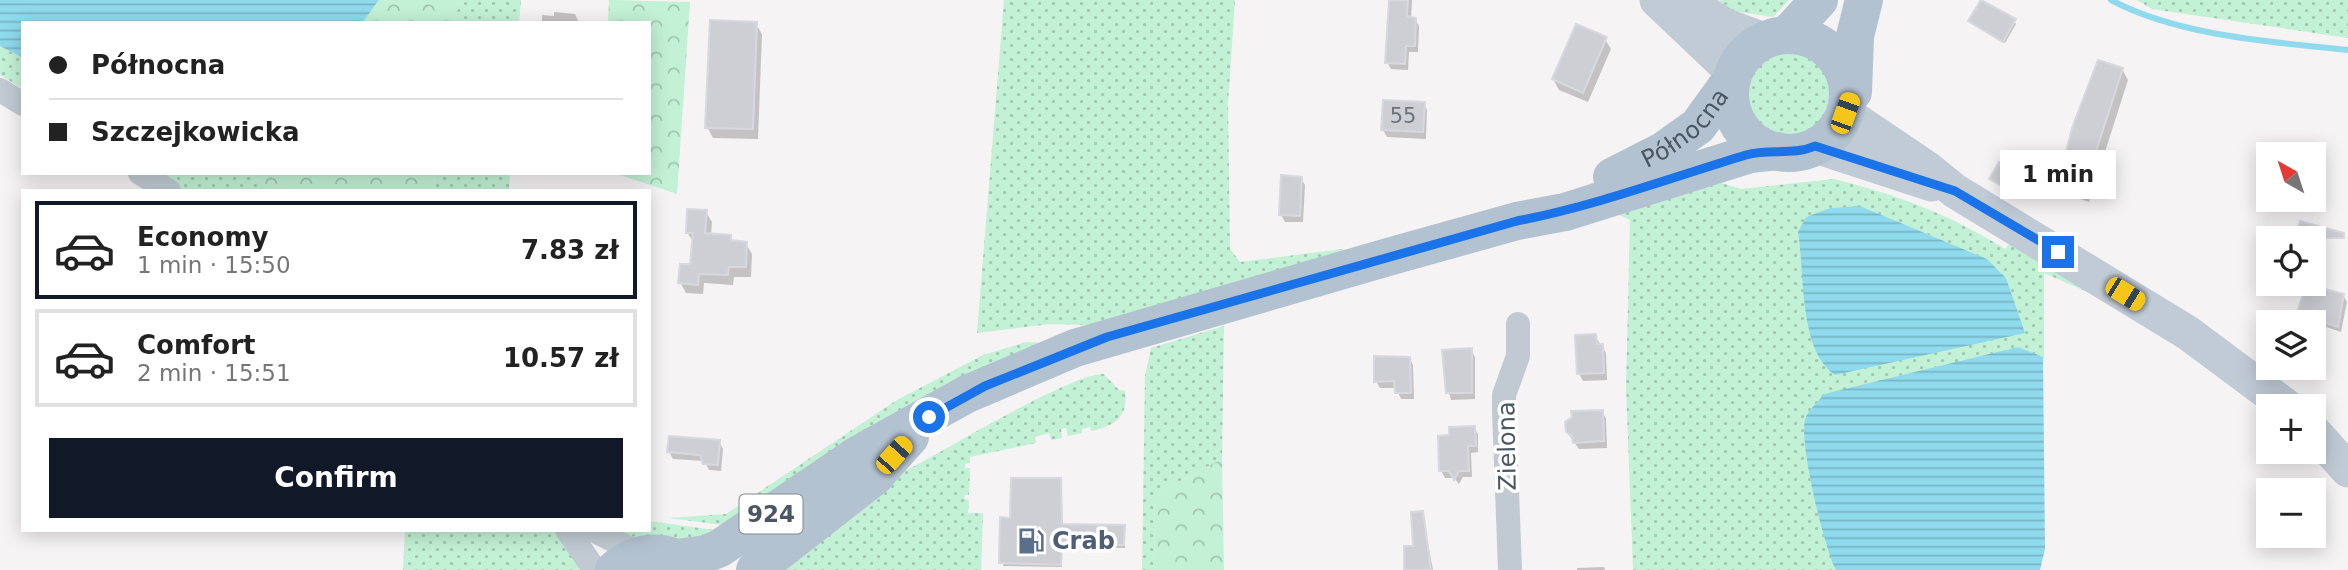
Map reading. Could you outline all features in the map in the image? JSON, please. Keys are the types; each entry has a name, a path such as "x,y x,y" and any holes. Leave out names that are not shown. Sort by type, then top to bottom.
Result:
{"main road":[{"path":"1775,38 1819,0"},
{"path":"1815,146 1836,129 1855,87 1855,36 1864,0"},
{"name":"924","path":"1733,76 1747,53 1775,38"},
{"path":"1775,38 1815,40 1837,58 1848,88 1845,113"},
{"path":"1733,76 1731,104 1740,125 1756,142 1777,151"},
{"name":"Północna","path":"1517,221 1663,151 1698,126 1733,76"},
{"name":"924","path":"1777,151 1797,152 1815,146"},
{"name":"Północna","path":"656,563 700,555 720,548 859,454 985,386 1107,337 1517,221 1565,212 1750,154 1777,151"},
{"name":"Północna","path":"755,570 874,477 929,417"}],"street":[{"path":"1657,0 1733,76"},
{"path":"1683,0 1726,26 1775,38"},
{"path":"0,90 21,102"},
{"path":"1845,113 1928,169 1955,191 2188,333 2270,394"},
{"path":"1815,146 1955,191"},
{"path":"142,175 166,189"},
{"name":"Zielona","path":"1510,570 1504,395 1518,356 1518,324"},
{"path":"2326,445 2348,470"},
{"path":"568,532 595,570"},
{"path":"597,532 656,563"}],"green space":[{"path":"379,0 461,0 454,21 363,21"},
{"path":"461,0 521,0 519,21 454,21"},
{"path":"609,0 690,2 677,194 620,175 651,175 651,21 608,21"},
{"path":"1004,0 1235,0 1228,103 1230,249 1240,262 1343,249 1340,261 1089,325 1050,324 977,333"},
{"path":"1718,0 1789,0 1773,17 1733,11"},
{"path":"2137,0 2348,0 2348,38 2152,9"},
{"path":"0,46 21,57 21,88 0,75"},
{"path":"1790,52 1806,56 1820,65 1829,79 1833,95 1829,111 1820,125 1806,134 1790,138 1774,134 1760,125 1751,111 1747,95 1751,79 1760,65 1774,56"},
{"path":"144,175 249,175 274,189 162,189"},
{"path":"249,175 436,175 433,189 274,189"},
{"path":"436,175 510,175 509,189 433,189"},
{"path":"1834,179 1880,192 1943,216 2005,249 2016,236 2094,295 2044,273 2044,359 2018,347 1804,436 1836,570 1633,570 1626,387 1630,220 1617,214 1721,183 1741,189","holes":["1860,206 1986,259 2001,273 1804,270 1799,231 1806,217 1830,208"]},
{"path":"1224,326 1222,459 1155,494 1154,570 1142,570 1145,376 1151,348"},
{"path":"1026,342 1043,343 723,525 668,518 726,514 897,400 983,355"},
{"path":"1104,374 1119,390 1125,391 1125,408 1113,423 1091,431 1090,427 1082,429 1082,433 1068,436 1066,428 1061,429 1062,438 1051,440 1049,433 1035,437 1036,443 970,457 970,463 965,464 965,468 970,468 969,495 965,495 964,499 969,500 968,513 983,513 981,570 781,570 902,469 907,470 1065,386"},
{"path":"1222,459 1224,570 1154,570 1155,494"},
{"path":"651,521 715,530 687,541 625,536 617,532 651,532"},
{"path":"405,532 554,532 582,570 403,570"}],"water":[{"path":"0,0 379,0 363,21 21,21 21,57 0,46"},
{"path":"1860,206 1987,259 2006,278 2025,333 1835,375 1823,363 1809,330 1798,232 1806,217 1830,208"},
{"path":"2018,347 2043,357 2045,549 2040,570 1836,570 1819,518 1809,472 1804,432 1808,413 1824,394"}],"building":[{"path":"1389,0 1408,0 1407,16 1416,18 1415,46 1406,46 1405,64 1385,63"},
{"path":"1981,0 2016,19 2003,42 1968,21"},
{"path":"710,20 757,22 753,129 705,128"},
{"path":"1576,24 1607,37 1583,93 1552,79"},
{"path":"2098,60 2123,68 2083,192 2049,181 2056,158 2064,160 2072,128"},
{"path":"1383,100 1425,102 1423,132 1381,130"},
{"path":"1999,162 2020,175 2010,191 1989,179"},
{"path":"1281,175 1302,177 1300,216 1279,215"},
{"path":"687,209 707,210 705,233 731,235 731,240 747,242 746,267 729,267 728,275 699,274 698,285 678,283 680,264 690,264 693,233 686,233"},
{"path":"2300,221 2318,226 2299,226"},
{"path":"2326,228 2344,233 2344,238 2326,238"},
{"path":"2326,289 2344,294 2338,327 2326,323 2326,310 2298,310 2302,296 2326,296"},
{"path":"1596,334 1597,344 1603,344 1604,373 1577,374 1575,335"},
{"path":"1472,348 1472,393 1446,393 1442,350"},
{"path":"1374,356 1410,357 1411,393 1395,393 1394,381 1374,382"},
{"path":"1603,410 1604,441 1573,443 1572,436 1566,432 1565,422 1572,417 1571,411"},
{"path":"1475,426 1476,446 1468,446 1469,471 1459,471 1454,480 1449,471 1439,471 1438,436 1449,435 1449,427"},
{"path":"669,436 720,440 718,465 703,464 700,455 667,452"},
{"path":"1011,478 1061,478 1062,524 1125,525 1124,545 1062,544 1061,565 999,563 1000,517 1010,518"},
{"path":"1423,511 1431,570 1404,570 1404,546 1413,546 1411,512"}],"waterway":[{"path":"2111,0 2166,22 2196,30 2348,50"}],"place":[{"name":"Crab","path":"1031,541"}],"route":[{"path":"929,417 967,394 1107,337 1517,221 1565,212 1750,154 1797,152 1815,146 1955,191 2058,252"}]}
